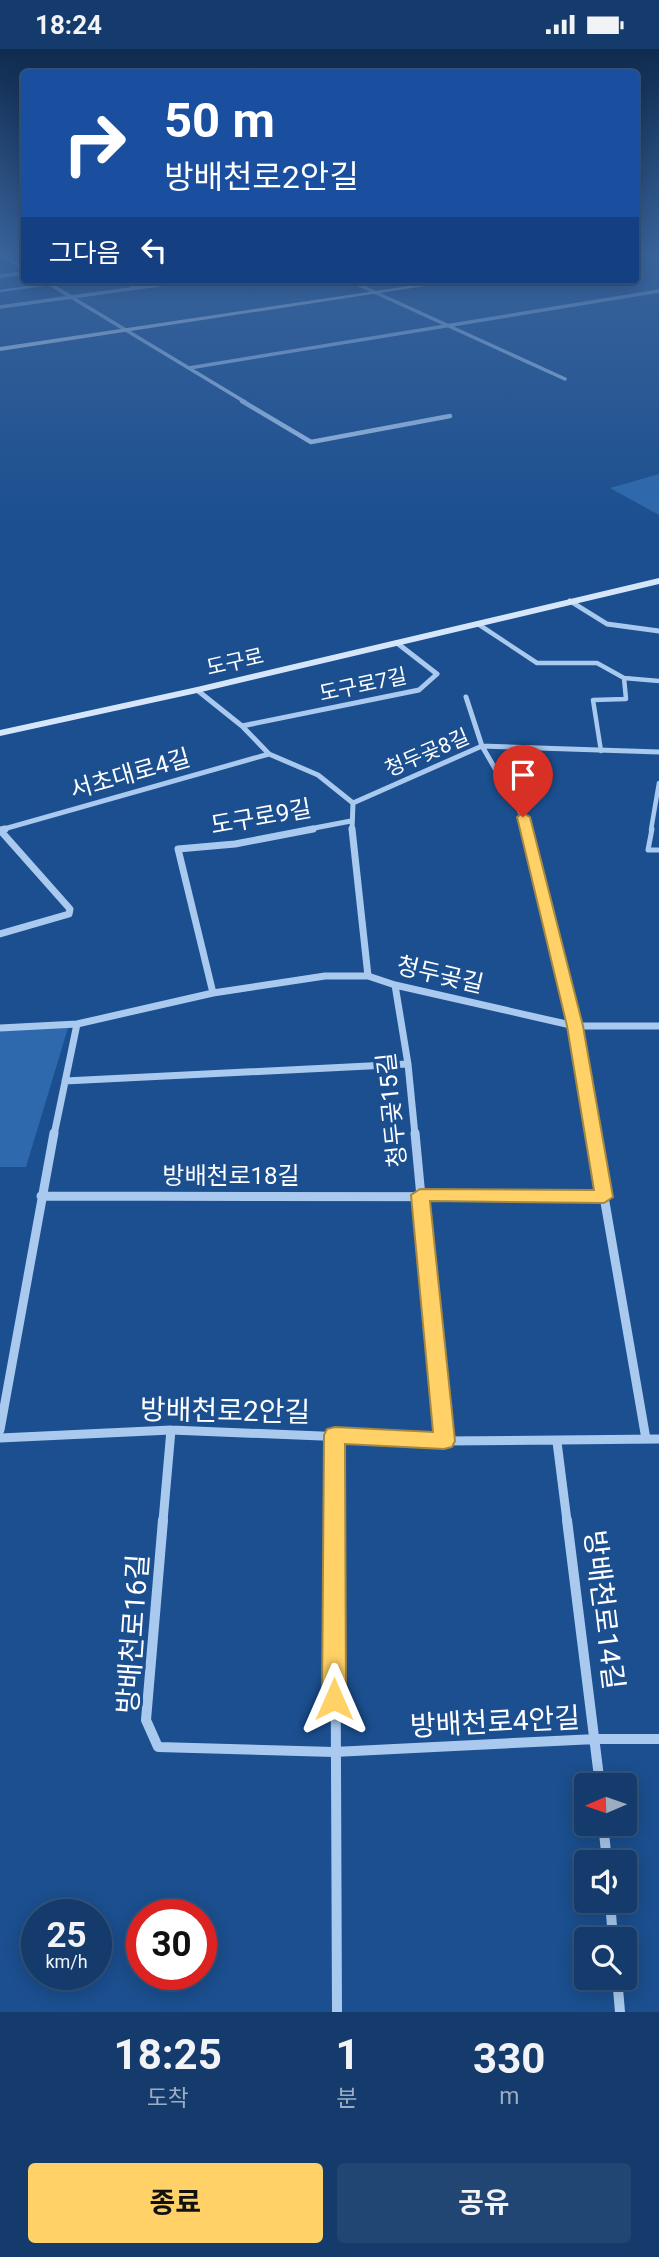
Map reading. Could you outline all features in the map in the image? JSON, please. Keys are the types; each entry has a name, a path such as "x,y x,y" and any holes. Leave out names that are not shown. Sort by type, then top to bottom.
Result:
{"street":[{"path":"0,349 29,345"},
{"path":"150,345 311,442 450,416"},
{"path":"188,368 333,345"},
{"path":"490,345 565,379"},
{"name":"도구로","path":"0,733 197,691 477,622 659,581"},
{"path":"570,601 607,624 659,631"},
{"name":"도구로7길","path":"242,726 419,690 437,674 397,643"},
{"name":"도구로9길","path":"197,691 242,726 270,754 318,775 353,803"},
{"path":"466,697 482,745 523,817 575,1026 646,1439"},
{"name":"청두곶8길","path":"353,803 482,745 659,752"},
{"name":"서초대로4길","path":"0,830 270,754"},
{"path":"353,803 351,821 368,976"},
{"name":"도구로9길","path":"213,993 178,849 235,844 351,821"},
{"path":"0,830 70,909 69,914 57,919 0,934"},
{"name":"청두곶길","path":"0,1028 77,1024 213,993 325,976 368,976 395,985 575,1026 659,1026"},
{"name":"청두곶15길","path":"395,985 408,1064 444,1441"},
{"path":"0,1430 41,1196 77,1024"},
{"path":"65,1081 408,1064"},
{"name":"방배천로18길","path":"41,1196 604,1197"},
{"name":"방배천로2안길","path":"0,1438 171,1430 444,1441 659,1439"},
{"name":"방배천로16길","path":"171,1430 146,1720 158,1747 334,1752"},
{"path":"335,1435 337,2012"},
{"name":"방배천로14길","path":"557,1442 599,1773"},
{"name":"방배천로4안길","path":"334,1752 596,1739 659,1739"},
{"path":"618,1990 620,2012"}],"lane":[{"path":"477,622 537,663 597,663 624,678 659,681"},
{"path":"601,751 593,700 626,699 624,678"},
{"path":"659,783 648,850 659,850"}],"shaded area":[{"path":"659,474 659,515 610,488"},
{"path":"68,1028 26,1167 0,1167 0,1030"}],"route":[{"path":"334,1699 335,1435 444,1441 420,1195 604,1197 575,1026 523,817"}]}
